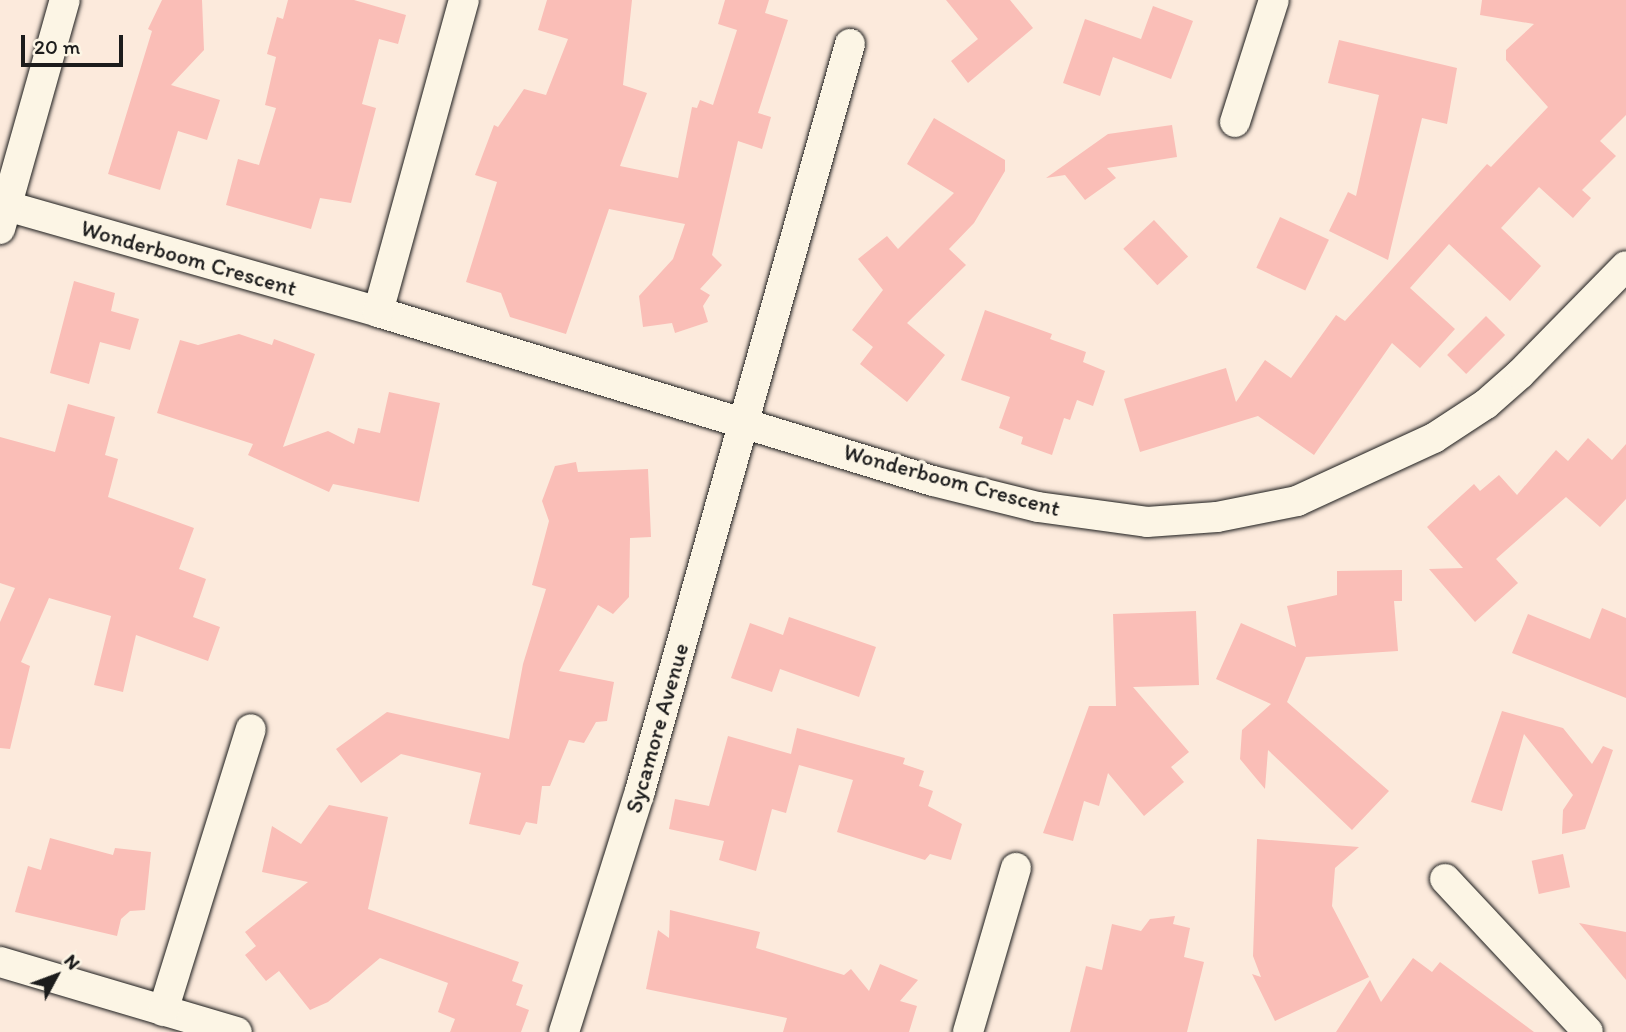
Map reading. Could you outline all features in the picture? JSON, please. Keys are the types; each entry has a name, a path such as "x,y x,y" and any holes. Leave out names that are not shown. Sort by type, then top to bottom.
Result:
{"street":[{"path":"2,213 65,0"},
{"path":"377,312 464,0"},
{"path":"1234,122 1274,0"},
{"path":"744,423 850,44"},
{"name":"Wonderboom Crescent","path":"2,213 377,312 933,481 1038,507 1147,522 1263,509 1297,501 1434,438 1486,404 1626,266"},
{"name":"Sycamore Avenue","path":"564,1032 640,791 744,423"},
{"path":"163,1011 251,729"},
{"path":"968,1032 1016,868"},
{"path":"1445,879 1588,1032"},
{"path":"0,962 237,1032"}],"building":[{"path":"162,0 202,0 204,50 171,85 220,100 207,140 178,131 160,190 108,174 152,31 148,29"},
{"path":"288,0 354,0 406,15 398,44 379,39 362,104 376,108 351,203 320,198 311,229 226,205 238,159 259,165 276,108 265,105 276,57 267,54 277,17 283,19"},
{"path":"547,0 632,0 623,85 647,93 620,166 678,178 692,107 697,108 700,100 713,105 737,30 718,24 725,0 769,0 765,13 788,20 758,113 771,117 762,149 738,141 712,255 722,265 700,289 710,295 703,306 708,322 675,333 672,323 643,327 639,296 673,259 685,224 609,209 566,334 510,317 501,293 466,282 497,182 475,175 494,125 498,127 524,89 546,95 568,39 538,30"},
{"path":"946,0 1010,0 1033,28 968,83 951,61 978,39"},
{"path":"1482,0 1626,0 1626,115 1600,141 1616,156 1582,190 1591,198 1573,218 1539,187 1501,228 1541,266 1510,301 1449,244 1410,288 1455,329 1420,368 1392,343 1314,455 1258,416 1140,452 1124,399 1226,368 1236,402 1265,360 1291,378 1336,315 1345,321 1487,164 1491,167 1548,107 1506,60 1506,50 1534,24 1480,15"},
{"path":"1153,6 1193,21 1171,79 1113,57 1100,96 1063,83 1085,19 1141,39"},
{"path":"1339,40 1457,68 1447,124 1422,118 1388,260 1329,231 1348,192 1356,196 1379,95 1328,83"},
{"path":"934,118 1005,160 1005,171 974,223 949,249 966,265 907,323 945,355 907,402 860,364 873,347 852,330 883,290 858,259 887,236 898,249 954,193 907,164"},
{"path":"1172,125 1177,157 1107,168 1116,178 1085,200 1065,175 1046,178 1108,134"},
{"path":"1280,217 1329,240 1305,291 1256,268"},
{"path":"1154,220 1188,257 1157,285 1123,249"},
{"path":"74,281 115,293 111,311 139,319 130,350 100,342 89,384 50,373"},
{"path":"985,310 1052,334 1050,339 1086,352 1083,362 1105,371 1093,406 1077,400 1070,420 1064,418 1052,455 1021,444 1023,437 999,428 1010,397 961,380"},
{"path":"1486,316 1505,335 1466,374 1447,355"},
{"path":"239,334 272,345 274,339 315,354 283,447 328,431 354,444 358,428 380,433 389,392 440,403 419,502 333,484 329,492 248,455 253,444 157,413 180,340 198,345"},
{"path":"68,404 115,417 105,455 118,459 108,497 194,528 179,569 206,579 193,617 220,627 208,661 136,635 123,692 94,685 111,616 49,598 21,662 30,666 10,749 0,748 0,622 15,588 0,583 0,437 55,452"},
{"path":"1588,438 1612,460 1626,444 1626,499 1600,527 1566,497 1496,559 1518,583 1475,622 1429,569 1463,568 1427,527 1474,484 1480,491 1499,475 1517,495 1556,450 1568,461"},
{"path":"576,462 578,472 648,469 651,537 630,538 629,597 613,614 598,605 559,671 614,682 607,721 596,722 584,743 569,740 550,786 542,786 537,824 526,822 520,835 469,824 481,773 401,754 361,783 336,749 387,712 509,739 523,664 546,589 532,585 549,521 542,501 555,466"},
{"path":"1402,570 1402,601 1394,601 1398,651 1306,657 1287,702 1389,791 1352,830 1268,750 1265,789 1240,759 1242,730 1271,704 1216,679 1241,623 1296,647 1287,606 1337,595 1337,571"},
{"path":"1602,608 1626,618 1626,698 1512,653 1528,614 1590,639"},
{"path":"1196,611 1199,685 1133,687 1189,752 1171,767 1184,782 1144,816 1108,773 1099,806 1084,801 1073,841 1043,833 1089,706 1116,706 1113,614"},
{"path":"789,617 876,647 859,697 780,669 772,692 731,678 750,623 783,635"},
{"path":"1502,711 1563,728 1592,764 1603,746 1613,750 1585,829 1562,834 1563,810 1573,795 1524,734 1502,811 1471,802"},
{"path":"797,728 905,758 903,764 924,771 919,786 933,791 928,806 962,824 951,860 930,854 925,860 837,832 853,780 799,765 786,813 772,809 756,871 719,860 724,841 669,829 675,799 709,806 728,736 791,754"},
{"path":"329,805 388,817 368,909 519,962 512,981 523,985 516,1005 529,1010 521,1032 450,1032 455,1019 438,1012 448,983 380,958 328,1002 310,1010 279,971 266,981 245,955 256,946 245,932 308,882 262,872 272,826 301,844"},
{"path":"50,838 113,855 115,848 151,852 145,910 130,911 121,919 117,936 15,912 28,866 41,870"},
{"path":"1257,839 1359,847 1335,868 1332,906 1369,977 1275,1021 1252,974 1261,977 1253,956"},
{"path":"1563,854 1570,887 1539,894 1532,861"},
{"path":"670,910 760,932 756,948 844,975 851,969 869,991 880,964 918,980 900,1001 917,1006 909,1032 783,1032 787,1018 646,989 658,930 669,938"},
{"path":"1175,916 1173,924 1190,928 1184,957 1204,962 1187,1032 1070,1032 1086,966 1102,970 1112,924 1141,931 1150,919"},
{"path":"1579,923 1626,932 1626,980"},
{"path":"1413,958 1432,972 1440,962 1534,1032 1336,1032 1370,980 1381,1002"}]}
